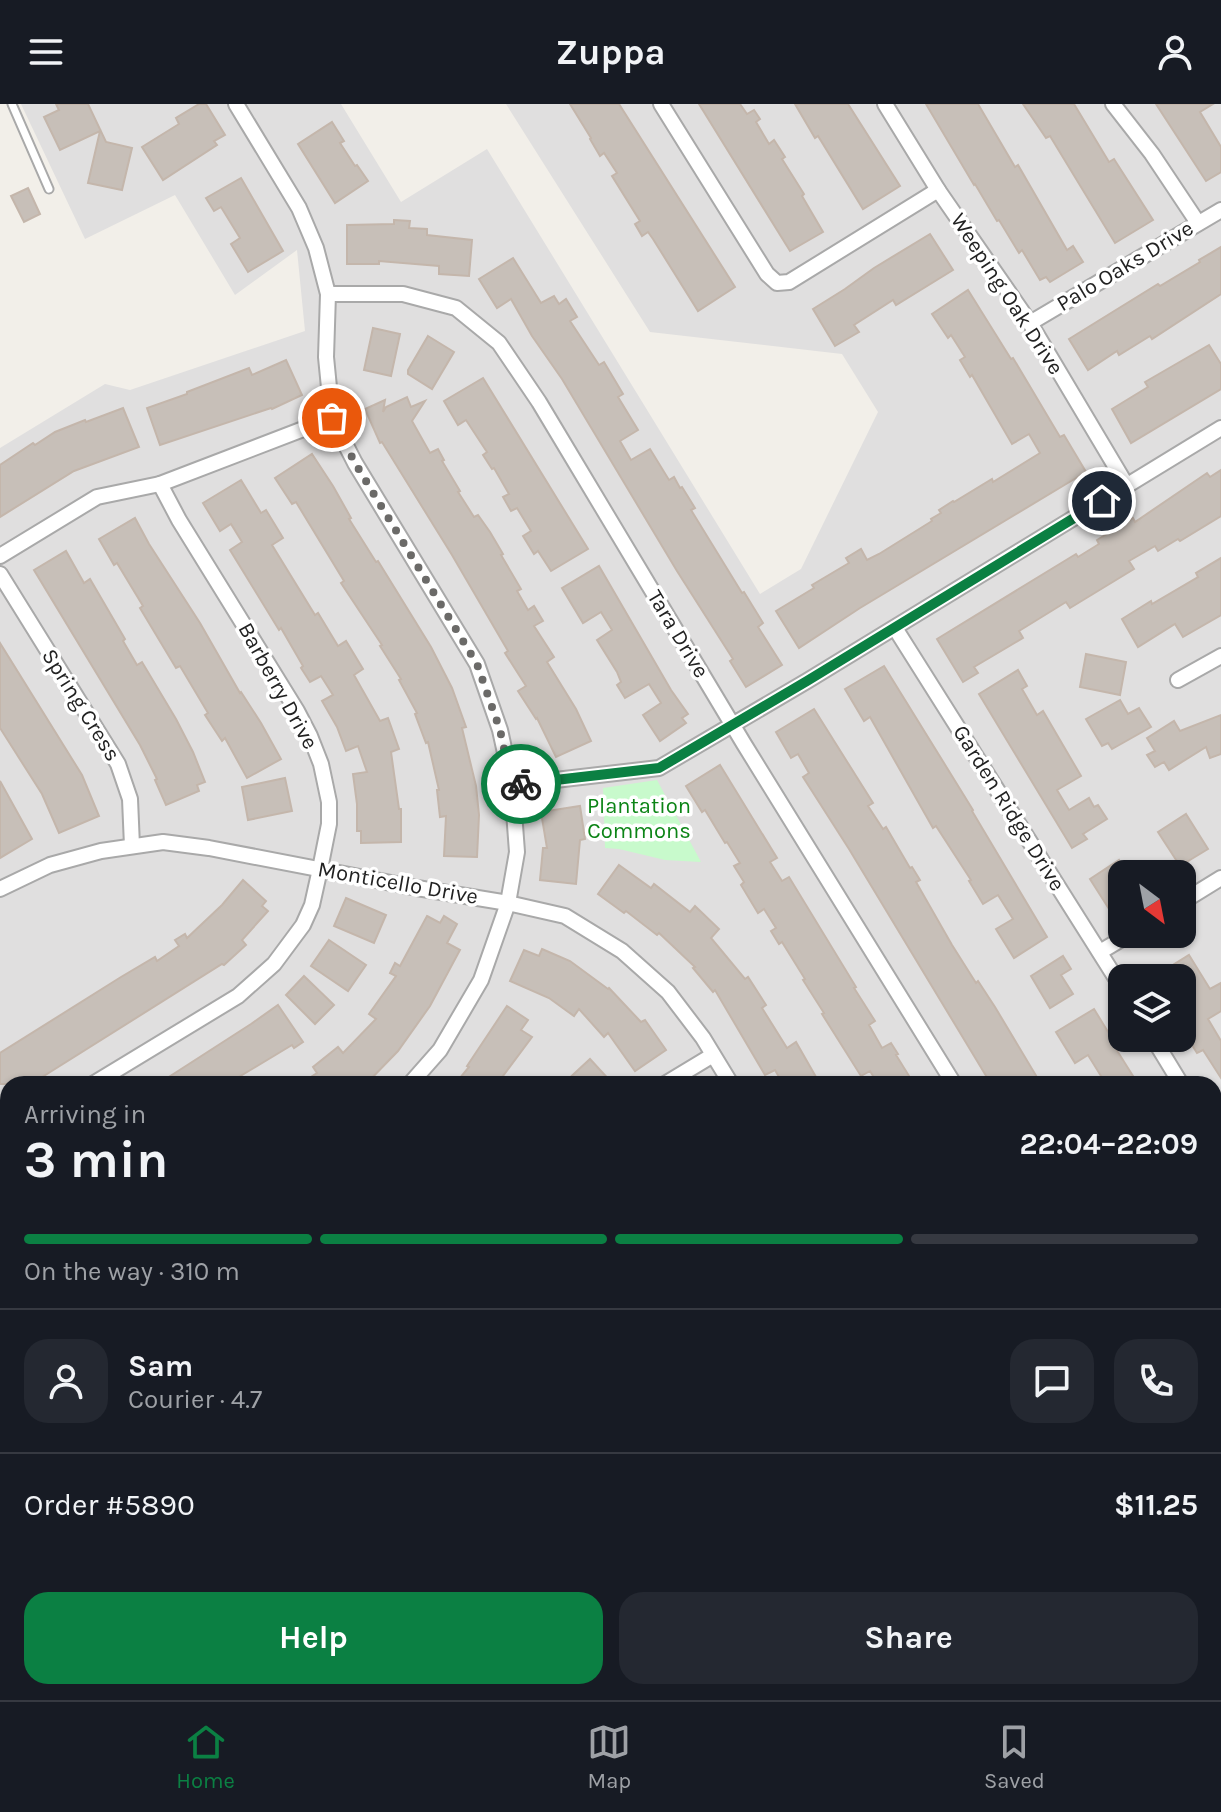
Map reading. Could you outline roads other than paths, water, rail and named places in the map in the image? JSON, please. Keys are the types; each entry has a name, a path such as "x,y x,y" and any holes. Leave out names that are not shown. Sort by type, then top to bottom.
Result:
{"street":[{"path":"236,104 299,208 316,248 328,294 326,357 332,418 355,463 477,664 500,730 512,785 517,852 508,903 481,980 440,1050 417,1076"},
{"path":"661,104 767,274 777,283 789,282 938,190"},
{"name":"Weeping Oak Drive","path":"885,104 938,190 1030,323 1127,486"},
{"path":"1113,104 1152,154 1198,223"},
{"name":"Palo Oaks Drive","path":"1030,323 1221,210"},
{"name":"Tara Drive","path":"328,294 403,294 456,308 499,343 539,402 949,1076"},
{"path":"0,556 97,497 160,484 332,418"},
{"path":"512,785 659,768 1221,428"},
{"name":"Barberry Drive","path":"106,1076 238,996 274,964 303,925 312,905 329,824 329,802 321,764 310,736 160,484"},
{"name":"Spring Cress","path":"0,574 118,764 130,799 132,846"},
{"name":"Garden Ridge Drive","path":"895,628 1108,965"},
{"path":"1178,680 1221,656"},
{"name":"Monticello Drive","path":"0,889 50,865 101,851 163,842 508,903 565,916 622,951 668,992 703,1038 726,1076"},
{"path":"1196,893 1221,878"},
{"path":"1100,952 1108,947"},
{"path":"1162,1052 1176,1076"},
{"path":"678,1076 713,1055"}],"lane":[{"path":"12,104 49,189"}],"park label":[{"name":"Plantation Commons","path":"639,818"}]}
